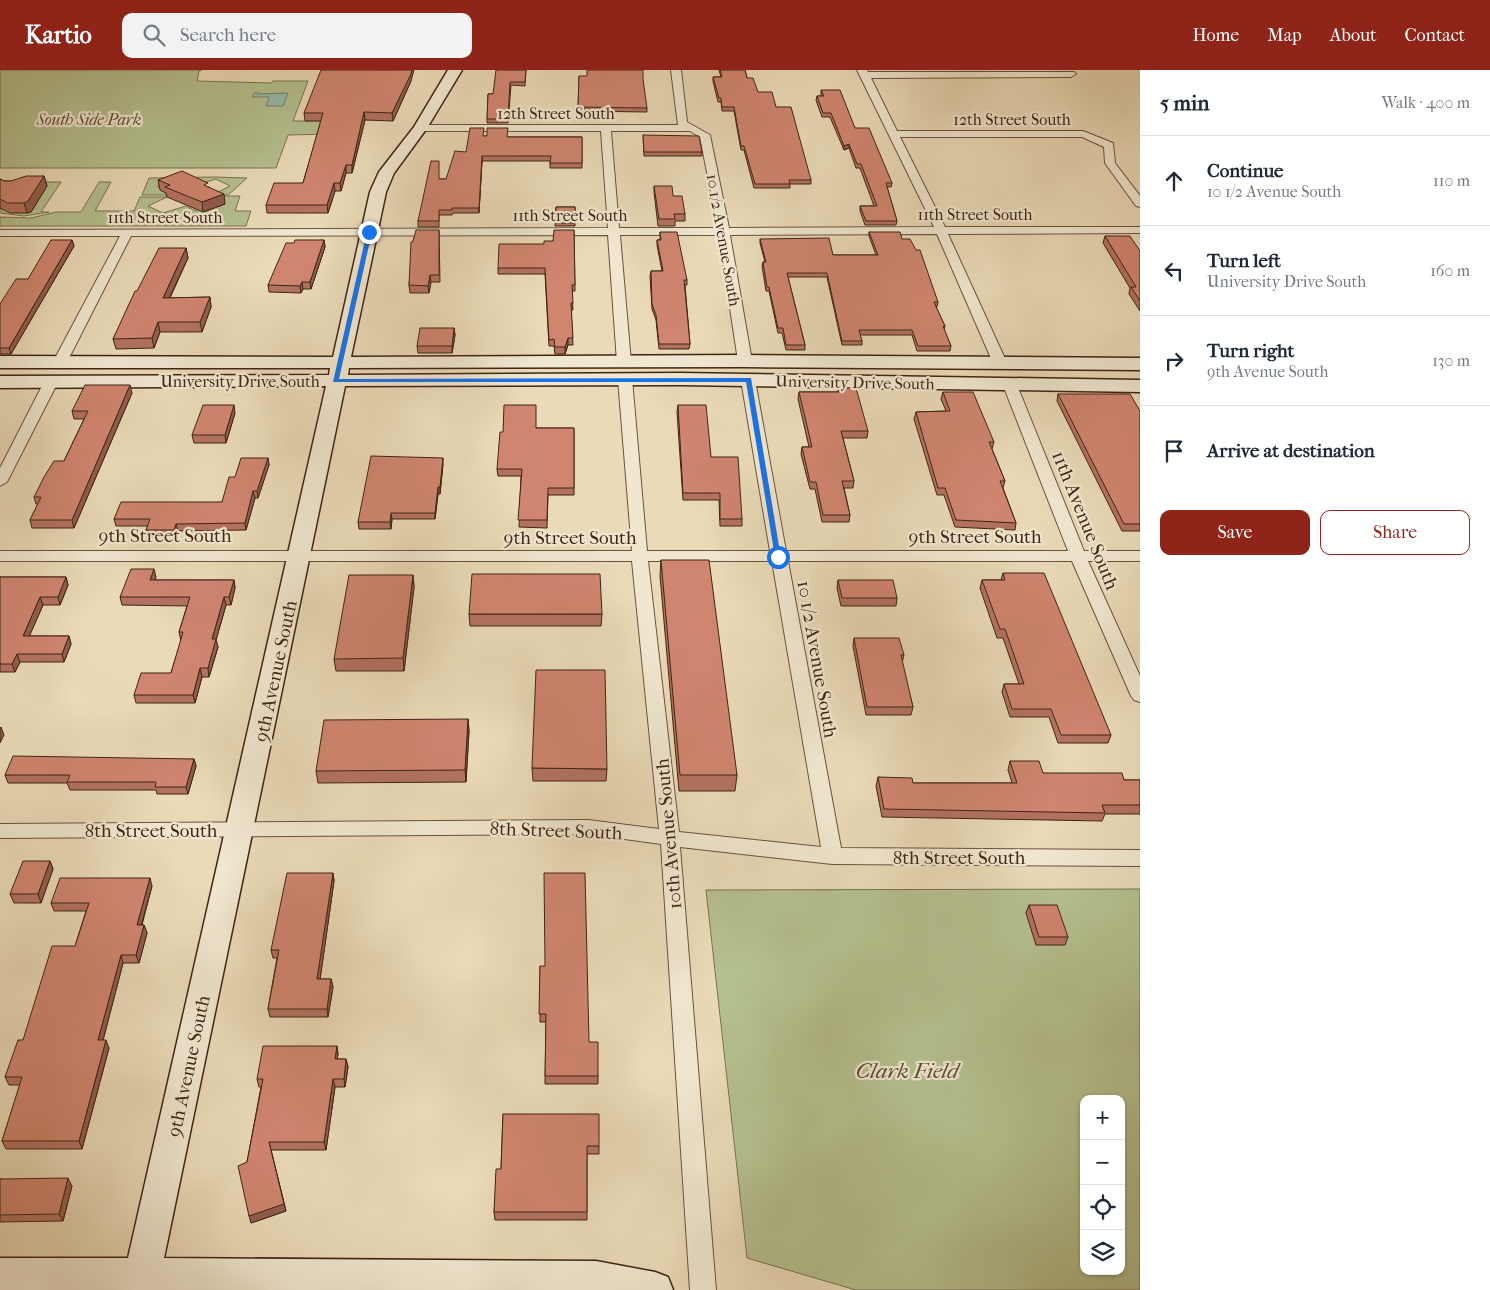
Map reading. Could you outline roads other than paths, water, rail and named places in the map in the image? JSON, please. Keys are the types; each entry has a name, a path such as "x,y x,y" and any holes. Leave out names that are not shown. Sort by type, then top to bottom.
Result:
{"main road":[{"name":"9th Avenue South","path":"140,1283 378,192 384,179 420,128 454,70"},
{"name":"University Drive South","path":"0,382 51,382 338,372 624,370 745,361 1140,364"},
{"name":"University Drive South","path":"0,362 60,362 338,372"},
{"name":"University Drive South","path":"624,370 748,380 1140,386"},
{"path":"0,1276 140,1283 558,1277 596,1279 656,1290"}],"street":[{"path":"676,70 682,123 692,128"},
{"path":"1000,363 896,134 864,73 1071,74"},
{"name":"12th Street South","path":"420,128 692,128"},
{"name":"10th Avenue South","path":"606,128 639,557 670,839 703,1290"},
{"name":"10 1/2 Avenue South","path":"692,128 705,135 724,230 745,361"},
{"name":"12th Street South","path":"896,134 1083,134 1108,146 1110,163 1140,204"},
{"name":"11th Street South","path":"0,233 1140,230"},
{"path":"60,362 126,234"},
{"name":"10 1/2 Avenue South","path":"748,380 832,856"},
{"path":"0,482 51,382"},
{"name":"11th Avenue South","path":"1010,385 1078,556 1140,696"},
{"name":"9th Street South","path":"0,556 300,554 639,557 1140,556"},
{"name":"8th Street South","path":"0,831 563,827 624,832 670,839 832,856 1140,858"}],"park label":[{"name":"South Side Park","path":"89,119"},
{"name":"Clark Field","path":"907,1070"}]}
